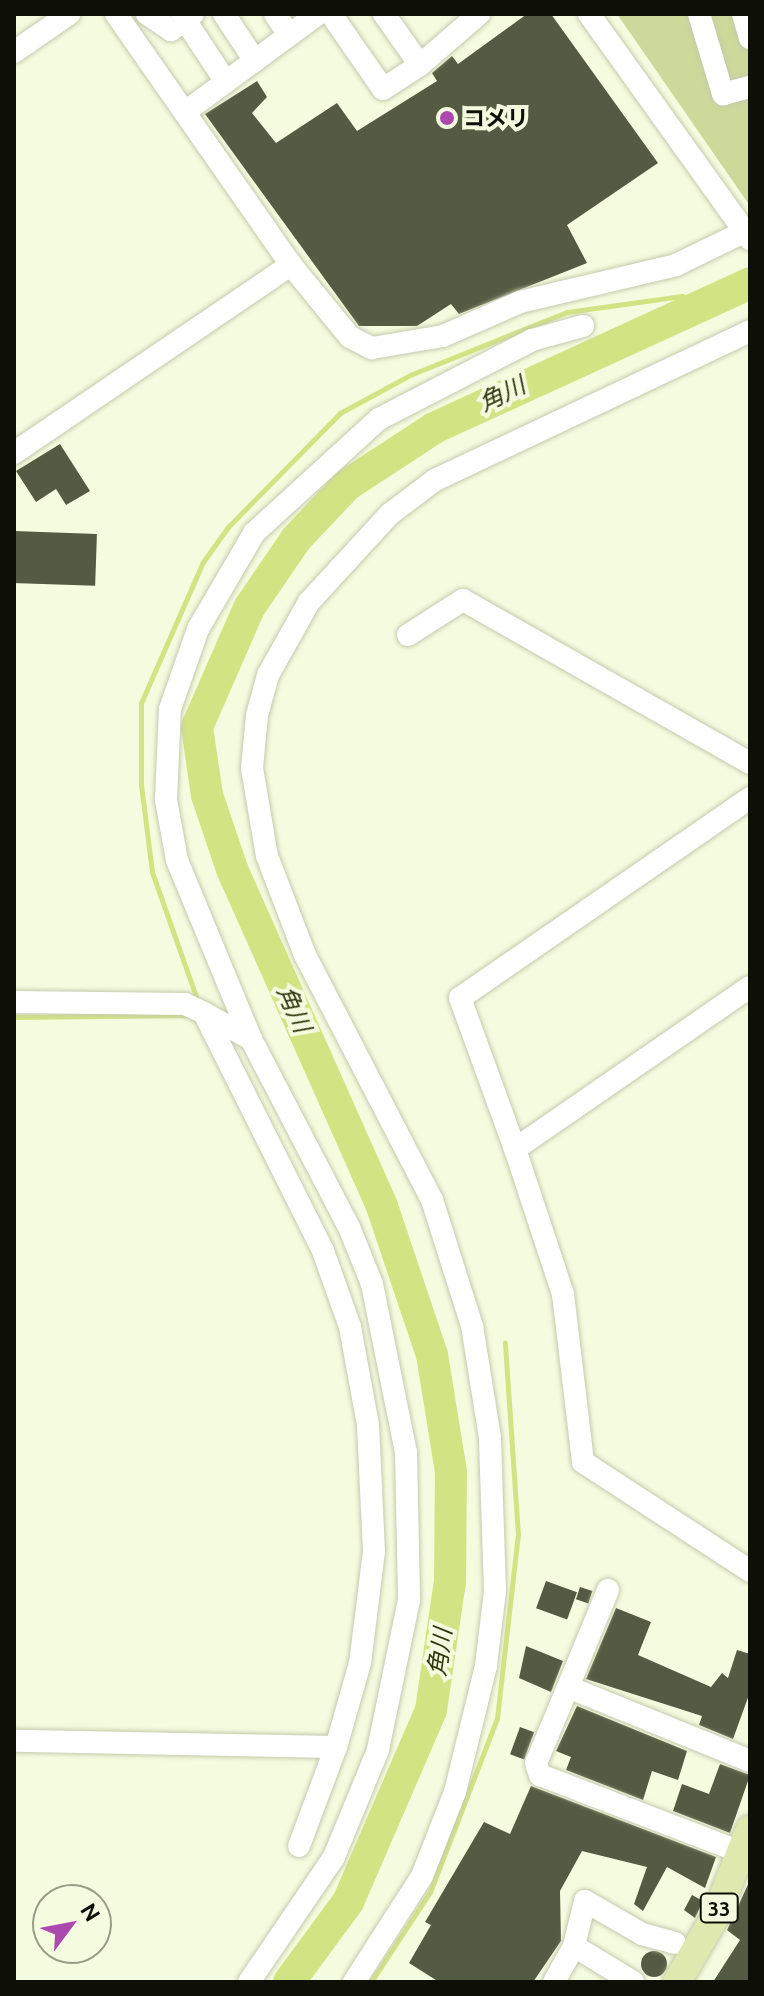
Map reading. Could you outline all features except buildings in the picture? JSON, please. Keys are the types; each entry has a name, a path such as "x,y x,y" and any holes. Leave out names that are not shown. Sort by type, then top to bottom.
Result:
{"main road":[{"name":"33","path":"677,1982 745,1840"}],"street":[{"path":"14,52 69,14"},
{"path":"116,14 291,265 350,337 372,348 397,348 520,302 676,265 748,233 589,14"},
{"path":"147,14 171,30 189,17 226,82"},
{"path":"224,14 255,61"},
{"path":"275,14 289,35"},
{"path":"185,112 318,14"},
{"path":"331,14 383,89 420,65 479,14"},
{"path":"384,14 420,65"},
{"path":"699,14 723,94 750,87"},
{"path":"743,14 750,38"},
{"path":"14,453 291,265"},
{"path":"249,1982 357,1812 392,1695 409,1600 410,1539 401,1403 372,1284 251,1039 177,860 166,800 170,709 198,629 254,533 379,419 532,340 583,326"},
{"path":"354,1982 422,1876 455,1792 486,1666 495,1591 490,1438 472,1326 432,1200 305,955 267,856 252,768 257,715 268,675 309,602 390,514 435,480 750,331"},
{"path":"408,635 463,600 750,763"},
{"path":"750,798 460,998 563,1294 583,1462 750,1571"},
{"path":"515,1149 750,987"},
{"path":"14,1002 185,1004 251,1039"},
{"path":"204,1013 323,1251 350,1327 368,1425 374,1551 360,1663 336,1747 299,1846"},
{"path":"608,1590 536,1763 540,1775 745,1840"},
{"path":"568,1687 750,1761"},
{"path":"14,1741 336,1747"},
{"path":"554,1982 574,1946 585,1901 642,1934 675,1943"},
{"path":"574,1946 633,1982"}],"green space":[{"path":"617,14 750,14 750,206"}],"waterway":[{"name":"角川","path":"289,1982 348,1902 431,1710 450,1582 451,1472 432,1355 382,1206 232,869 207,795 197,727 249,608 296,539 347,485 434,428 750,283"},
{"path":"198,1002 152,872 141,785 141,703 203,562 228,527 340,413 410,375 567,312 682,296 707,306"},
{"path":"14,1017 194,1015"},
{"path":"371,1982 430,1892 497,1718 518,1535 505,1342"}],"place":[{"name":"コメリ","path":"447,118"}]}
